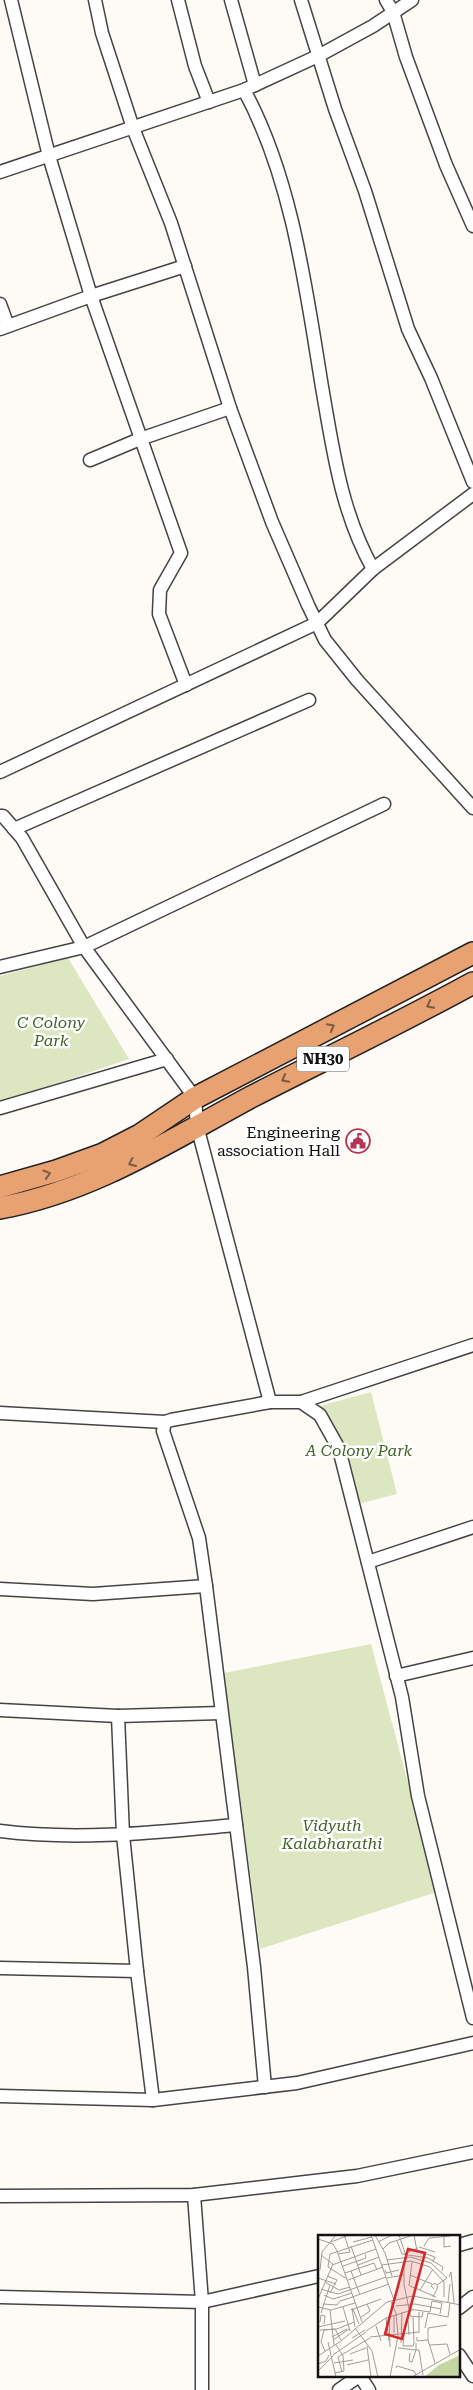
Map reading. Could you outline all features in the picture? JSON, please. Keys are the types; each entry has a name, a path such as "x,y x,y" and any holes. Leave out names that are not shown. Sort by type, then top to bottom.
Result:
{"highway":[{"name":"NH30","path":"0,1187 56,1171 103,1154 148,1131 195,1098 473,953"},
{"name":"NH30","path":"0,1208 57,1193 106,1175 138,1160 197,1126 472,983"}],"street":[{"path":"11,0 49,156 90,296 181,554 160,590 160,614 186,685"},
{"path":"95,0 102,33 132,128 171,224 230,408 272,522 317,624 325,640 357,680 473,808"},
{"path":"178,0 208,102"},
{"path":"231,0 250,88 281,184 311,322 330,444 344,503 358,542 373,568"},
{"path":"300,0 310,32 320,55 408,329 431,378 473,482"},
{"path":"386,0 393,12 406,57 446,165 473,226"},
{"path":"0,172 250,88 320,55 373,26 412,0"},
{"path":"0,304 4,328 90,296 185,266"},
{"path":"90,460 140,439 230,408"},
{"path":"0,772 317,624 373,568 473,494"},
{"path":"14,829 309,700"},
{"path":"0,967 84,947 384,804"},
{"path":"0,816 3,816 22,838 84,947 195,1098 197,1126 270,1402"},
{"path":"0,1108 167,1059"},
{"path":"0,1413 166,1422 270,1402 301,1402 473,1345"},
{"path":"301,1402 320,1415 339,1449 396,1676 418,1796 473,2018"},
{"path":"166,1422 163,1432 182,1483 199,1538 254,1967 265,2087"},
{"path":"368,1562 473,1527"},
{"path":"0,1589 93,1594 206,1586"},
{"path":"396,1676 473,1658"},
{"path":"0,1710 118,1716 221,1713"},
{"path":"118,1716 123,1835 153,2100"},
{"path":"0,1831 28,1835 123,1835 236,1825"},
{"path":"0,1968 137,1971"},
{"path":"0,2096 153,2100 297,2083 473,2043"},
{"path":"0,2196 138,2197 194,2195 356,2176 473,2152"},
{"path":"194,2195 202,2302 202,2390"},
{"path":"460,2245 473,2241"},
{"path":"0,2297 202,2302 318,2276"},
{"path":"460,2307 473,2297"},
{"path":"460,2356 473,2376"},
{"path":"339,2390 357,2378"},
{"path":"361,2378 370,2390"}],"green space":[{"name":"C Colony Park","path":"68,958 129,1059 0,1103 0,976"},
{"name":"A Colony Park","path":"371,1392 397,1494 346,1507 320,1406"},
{"name":"Vidyuth Kalabharathi","path":"371,1644 437,1892 260,1949 224,1673"}],"place":[{"name":"Engineering association Hall","path":"358,1141"}]}
